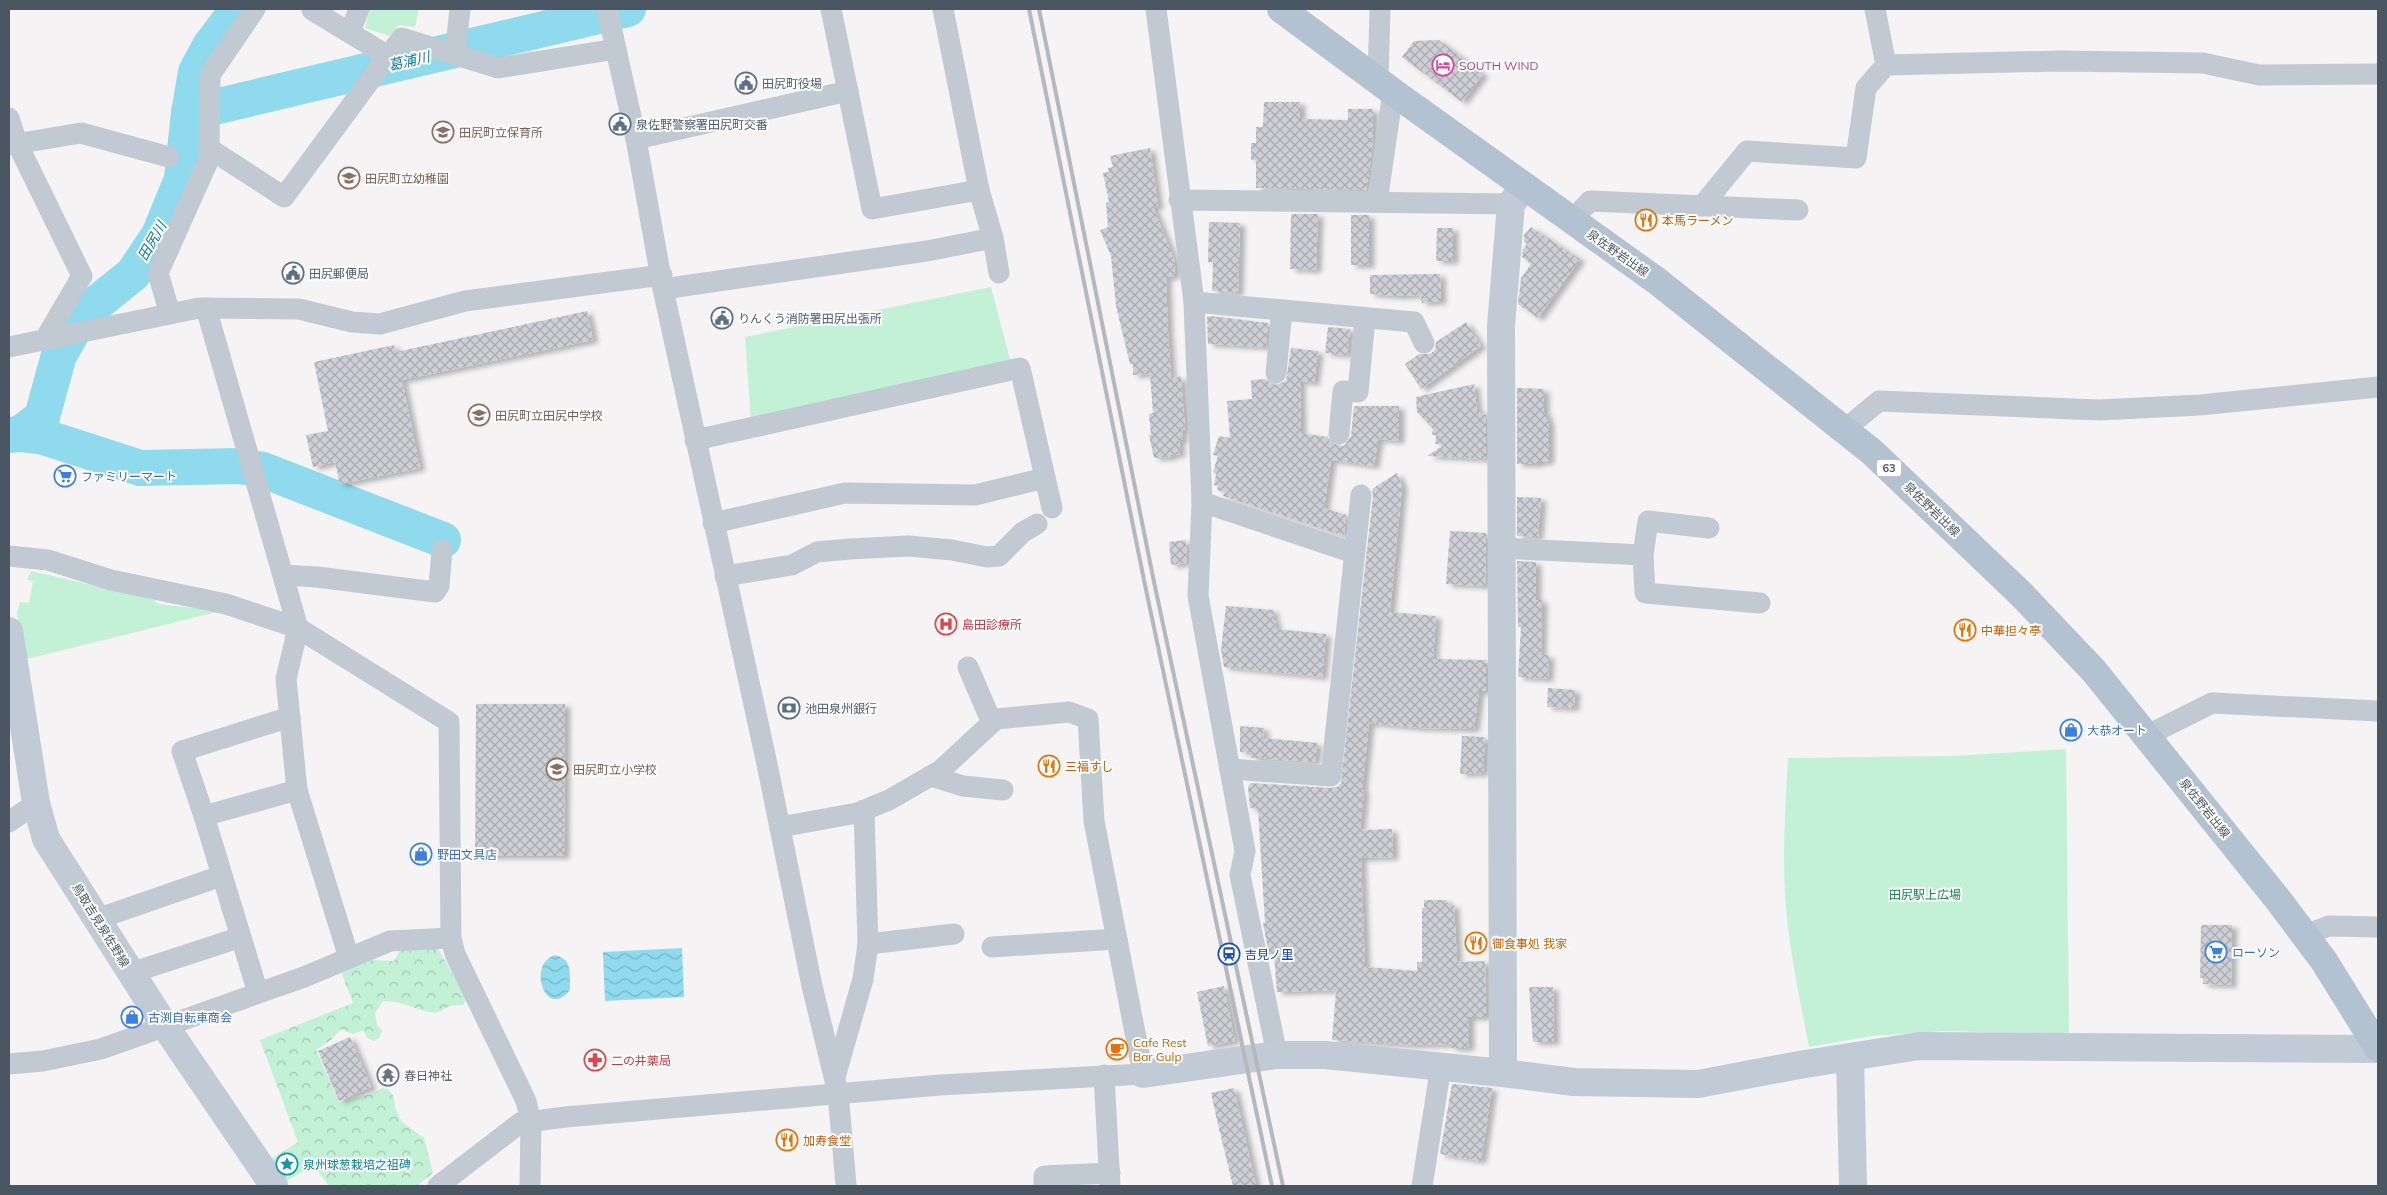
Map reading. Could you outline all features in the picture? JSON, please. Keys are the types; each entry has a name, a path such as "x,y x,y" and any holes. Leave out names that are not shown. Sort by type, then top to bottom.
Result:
{"main road":[{"name":"泉佐野岩出線","path":"1281,9 1386,86 1518,195 1572,220 1657,281 1872,452 2021,594 2094,671 2305,935 2324,961 2378,1048"}],"street":[{"path":"170,314 158,273 209,159 210,75 255,9"},
{"path":"350,32 359,9"},
{"path":"455,55 460,9"},
{"path":"607,9 636,139 695,440 780,827 812,986 837,1085 845,1186"},
{"path":"831,9 872,209 979,190"},
{"path":"943,9 979,190 993,238 999,273"},
{"path":"1156,9 1179,200 1194,302 1202,502 1198,596 1245,851 1240,875 1277,1056"},
{"path":"1377,202 1386,86 1380,9"},
{"path":"1875,9 1886,65"},
{"path":"312,10 388,56"},
{"path":"210,149 284,197 402,38 498,68 616,49"},
{"path":"1702,206 1747,151 1856,158 1866,88 1886,65 2060,60 2193,63 2258,75 2378,74"},
{"path":"636,139 848,91"},
{"path":"9,118 13,144 82,276 45,339"},
{"path":"13,144 82,132 169,157"},
{"path":"1179,200 1377,202 1518,195 1501,326 1500,548 1503,1072"},
{"path":"1572,220 1590,202 1798,210"},
{"path":"9,347 206,308 299,309 352,322 380,324 465,301 663,282 927,251 993,238"},
{"path":"1194,302 1414,322 1424,343"},
{"path":"206,308 298,628 286,679 297,790 349,958"},
{"path":"1276,373 1282,310"},
{"path":"1339,434 1343,391 1358,392 1365,318"},
{"path":"695,440 1020,368 1052,508"},
{"path":"1844,430 1879,401 2099,410 2200,405 2378,387"},
{"path":"713,523 845,493 975,495 1045,478"},
{"path":"1230,769 1331,776 1360,495"},
{"path":"1202,502 1354,553"},
{"path":"1709,528 1648,521 1643,555 1645,593 1760,603"},
{"path":"725,576 792,565 817,552 850,548 908,546 952,550 987,557 999,556 1023,532 1037,524"},
{"path":"1500,548 1643,555"},
{"path":"283,576 317,577 435,592 439,586 442,550"},
{"path":"9,556 48,560 111,580 226,604 298,628 449,722 451,938 455,954 526,1100 531,1121 530,1186"},
{"name":"鳥取吉見泉佐野線","path":"9,631 36,804 46,839 270,1186"},
{"path":"968,667 992,723"},
{"path":"2146,736 2212,703 2378,712"},
{"path":"780,827 864,810 889,800 941,770 996,719 1069,712 1088,719 1094,821 1143,1074"},
{"path":"258,992 182,751 290,717"},
{"path":"932,776 963,786 1003,790"},
{"path":"204,816 297,790"},
{"path":"9,822 36,804"},
{"path":"837,1085 863,980 868,944 864,810"},
{"path":"97,919 221,876"},
{"path":"2305,935 2329,926 2378,927"},
{"path":"868,944 954,934"},
{"path":"131,973 241,937"},
{"path":"9,1064 43,1061 101,1049 304,977 390,941 451,938"},
{"path":"992,947 1117,938"},
{"path":"438,1186 520,1123 837,1085 1143,1074 1277,1056 1325,1054 1503,1072 1574,1082 1698,1084 1918,1046 2378,1048"},
{"path":"1850,1057 1853,1186"},
{"path":"1422,1186 1441,1066"},
{"path":"1044,1186 1044,1176 1110,1180 1104,1075"}],"green space":[{"path":"370,9 419,9 415,27 398,25 393,37 365,28"},
{"path":"991,287 1012,367 751,423 745,337"},
{"path":"31,571 153,599 158,604 221,611 23,660 17,613 20,602 29,603 33,581 27,580"},
{"name":"田尻駅上広場","path":"2066,749 2069,1034 1943,1031 1872,1036 1809,1047 1793,960 1786,907 1784,851 1788,758 1954,756"},
{"path":"437,947 467,998 463,1005 450,1006 436,1013 383,1001 375,1013 377,1025 382,1031 379,1038 374,1041 367,1038 364,1030 353,1034 341,1029 331,1040 316,1050 339,1102 372,1094 382,1088 388,1089 394,1097 395,1108 402,1122 424,1138 433,1173 417,1186 329,1186 313,1165 280,1185 265,1163 298,1142 260,1040 353,1003 341,972 372,960 394,961 400,950"}],"water":[{"path":"682,948 684,997 605,1001 603,952"},
{"path":"555,955 561,957 568,964 570,990 561,998 553,999 547,995 543,988 541,978 546,960"}],"building":[{"name":"SOUTH WIND","path":"1439,40 1483,74 1462,102 1402,57 1414,41"},
{"path":"1264,102 1300,102 1300,119 1348,120 1348,109 1373,109 1372,151 1366,190 1256,188 1256,160 1251,160 1251,143 1256,143 1256,127 1263,127"},
{"path":"1150,148 1158,206 1153,207 1174,259 1175,276 1166,277 1171,379 1181,376 1185,430 1182,430 1183,440 1179,440 1180,454 1171,455 1171,457 1154,458 1149,435 1151,435 1149,414 1153,413 1150,374 1133,375 1133,364 1130,364 1116,306 1111,256 1100,230 1108,227 1106,203 1109,202 1103,173 1109,172 1108,168 1113,167 1110,156"},
{"path":"1291,214 1318,214 1316,270 1290,269"},
{"path":"1351,215 1369,215 1369,265 1351,265"},
{"path":"1209,222 1240,223 1238,293 1212,291 1213,262 1208,262"},
{"path":"1531,227 1580,259 1538,318 1518,304 1521,278 1531,264 1522,257 1523,249 1527,244 1524,242 1524,235"},
{"path":"1437,228 1453,228 1453,261 1436,261"},
{"path":"1440,274 1441,301 1422,303 1420,295 1370,294 1370,275"},
{"path":"587,311 593,340 402,380 420,468 340,484 335,462 313,467 306,435 328,431 314,362 394,345 396,352"},
{"path":"1207,317 1268,323 1266,347 1208,344"},
{"path":"1466,322 1481,346 1421,389 1405,364 1419,354 1430,354 1435,350 1436,342"},
{"path":"1328,327 1350,329 1347,355 1325,353"},
{"path":"1291,348 1318,351 1314,383 1300,381 1301,433 1327,437 1332,444 1344,446 1351,436 1354,406 1399,406 1399,441 1378,439 1374,466 1331,460 1324,508 1346,515 1344,536 1223,496 1225,492 1217,490 1218,486 1214,485 1216,474 1213,472 1218,456 1213,455 1219,436 1230,438 1227,401 1252,399 1251,380 1265,379 1275,385 1286,381"},
{"path":"1474,384 1477,411 1483,411 1482,415 1486,415 1486,459 1427,456 1444,445 1435,444 1436,435 1432,435 1433,429 1417,412 1416,397"},
{"path":"1517,388 1544,389 1544,414 1547,413 1547,420 1549,420 1549,459 1547,462 1517,464"},
{"path":"1397,473 1402,486 1390,612 1436,616 1433,659 1486,660 1486,691 1479,691 1474,729 1420,728 1369,723 1360,830 1392,829 1393,857 1361,858 1365,967 1417,971 1417,962 1422,962 1422,908 1424,908 1424,900 1446,900 1449,905 1454,905 1457,962 1485,961 1486,1017 1469,1017 1469,1048 1451,1048 1451,1044 1415,1045 1332,1040 1336,990 1277,992 1274,954 1269,955 1263,923 1265,923 1258,809 1250,808 1248,788 1250,783 1330,788 1337,787 1341,783 1373,496 1372,489"},
{"path":"1517,497 1541,498 1538,537 1517,536"},
{"path":"1450,531 1486,533 1485,586 1446,584"},
{"path":"1186,540 1187,563 1171,565 1169,542"},
{"path":"1517,561 1536,562 1536,600 1542,600 1541,655 1549,655 1548,679 1518,677 1521,627 1518,627"},
{"path":"1226,606 1274,610 1273,620 1276,620 1275,629 1326,634 1322,677 1224,667 1221,650"},
{"path":"1548,688 1575,690 1574,708 1547,707"},
{"path":"476,704 565,704 564,856 475,856"},
{"path":"1240,726 1264,728 1263,738 1317,743 1315,762 1251,758 1252,753 1240,752"},
{"path":"1462,736 1485,737 1483,773 1460,774"},
{"name":"ローソン","path":"2201,925 2232,925 2231,985 2203,984 2203,978 2200,978"},
{"path":"1224,986 1235,1041 1208,1046 1197,992"},
{"path":"1529,987 1553,987 1554,1042 1533,1042"},
{"path":"350,1037 371,1087 339,1101 318,1051"},
{"path":"1452,1084 1492,1088 1481,1161 1440,1154"},
{"path":"1234,1088 1256,1186 1233,1186 1216,1116 1211,1093"}],"waterway":[{"name":"田尻川","path":"9,435 20,434 42,417 59,355 82,315 133,274 159,235 182,179 189,113 196,72 210,46 238,9"},
{"name":"葛浦川","path":"189,113 628,9"},
{"path":"20,434 44,437 140,468 240,466 263,470 443,540"}],"railway":[{"path":"1029,9 1145,585 1272,1186"},
{"path":"1039,9 1154,582 1283,1186"}],"place":[{"name":"SOUTH WIND","path":"1443,65"},
{"name":"田尻町役場","path":"746,83"},
{"name":"泉佐野警察署田尻町交番","path":"620,124"},
{"name":"田尻町立保育所","path":"443,132"},
{"name":"田尻町立幼稚園","path":"349,178"},
{"name":"本馬ラーメン","path":"1646,220"},
{"name":"田尻郵便局","path":"293,273"},
{"name":"りんくう消防署田尻出張所","path":"722,318"},
{"name":"田尻町立田尻中学校","path":"479,415"},
{"name":"ファミリーマート","path":"65,476"},
{"name":"島田診療所","path":"946,624"},
{"name":"中華担々亭","path":"1965,630"},
{"name":"池田泉州銀行","path":"789,708"},
{"name":"大恭オート","path":"2071,730"},
{"name":"三福すし","path":"1049,766"},
{"name":"田尻町立小学校","path":"557,769"},
{"name":"野田文具店","path":"421,854"},
{"name":"御食事処 我家","path":"1476,943"},
{"name":"ローソン","path":"2216,952"},
{"name":"吉見ノ里","path":"1229,954"},
{"name":"古渕自転車商会","path":"132,1017"},
{"name":"Cafe Rest Bar Gulp","path":"1117,1049"},
{"name":"二の井薬局","path":"595,1060"},
{"name":"春日神社","path":"388,1075"},
{"name":"加寿食堂","path":"787,1140"},
{"name":"泉州球葱栽培之祖碑","path":"287,1164"}]}
